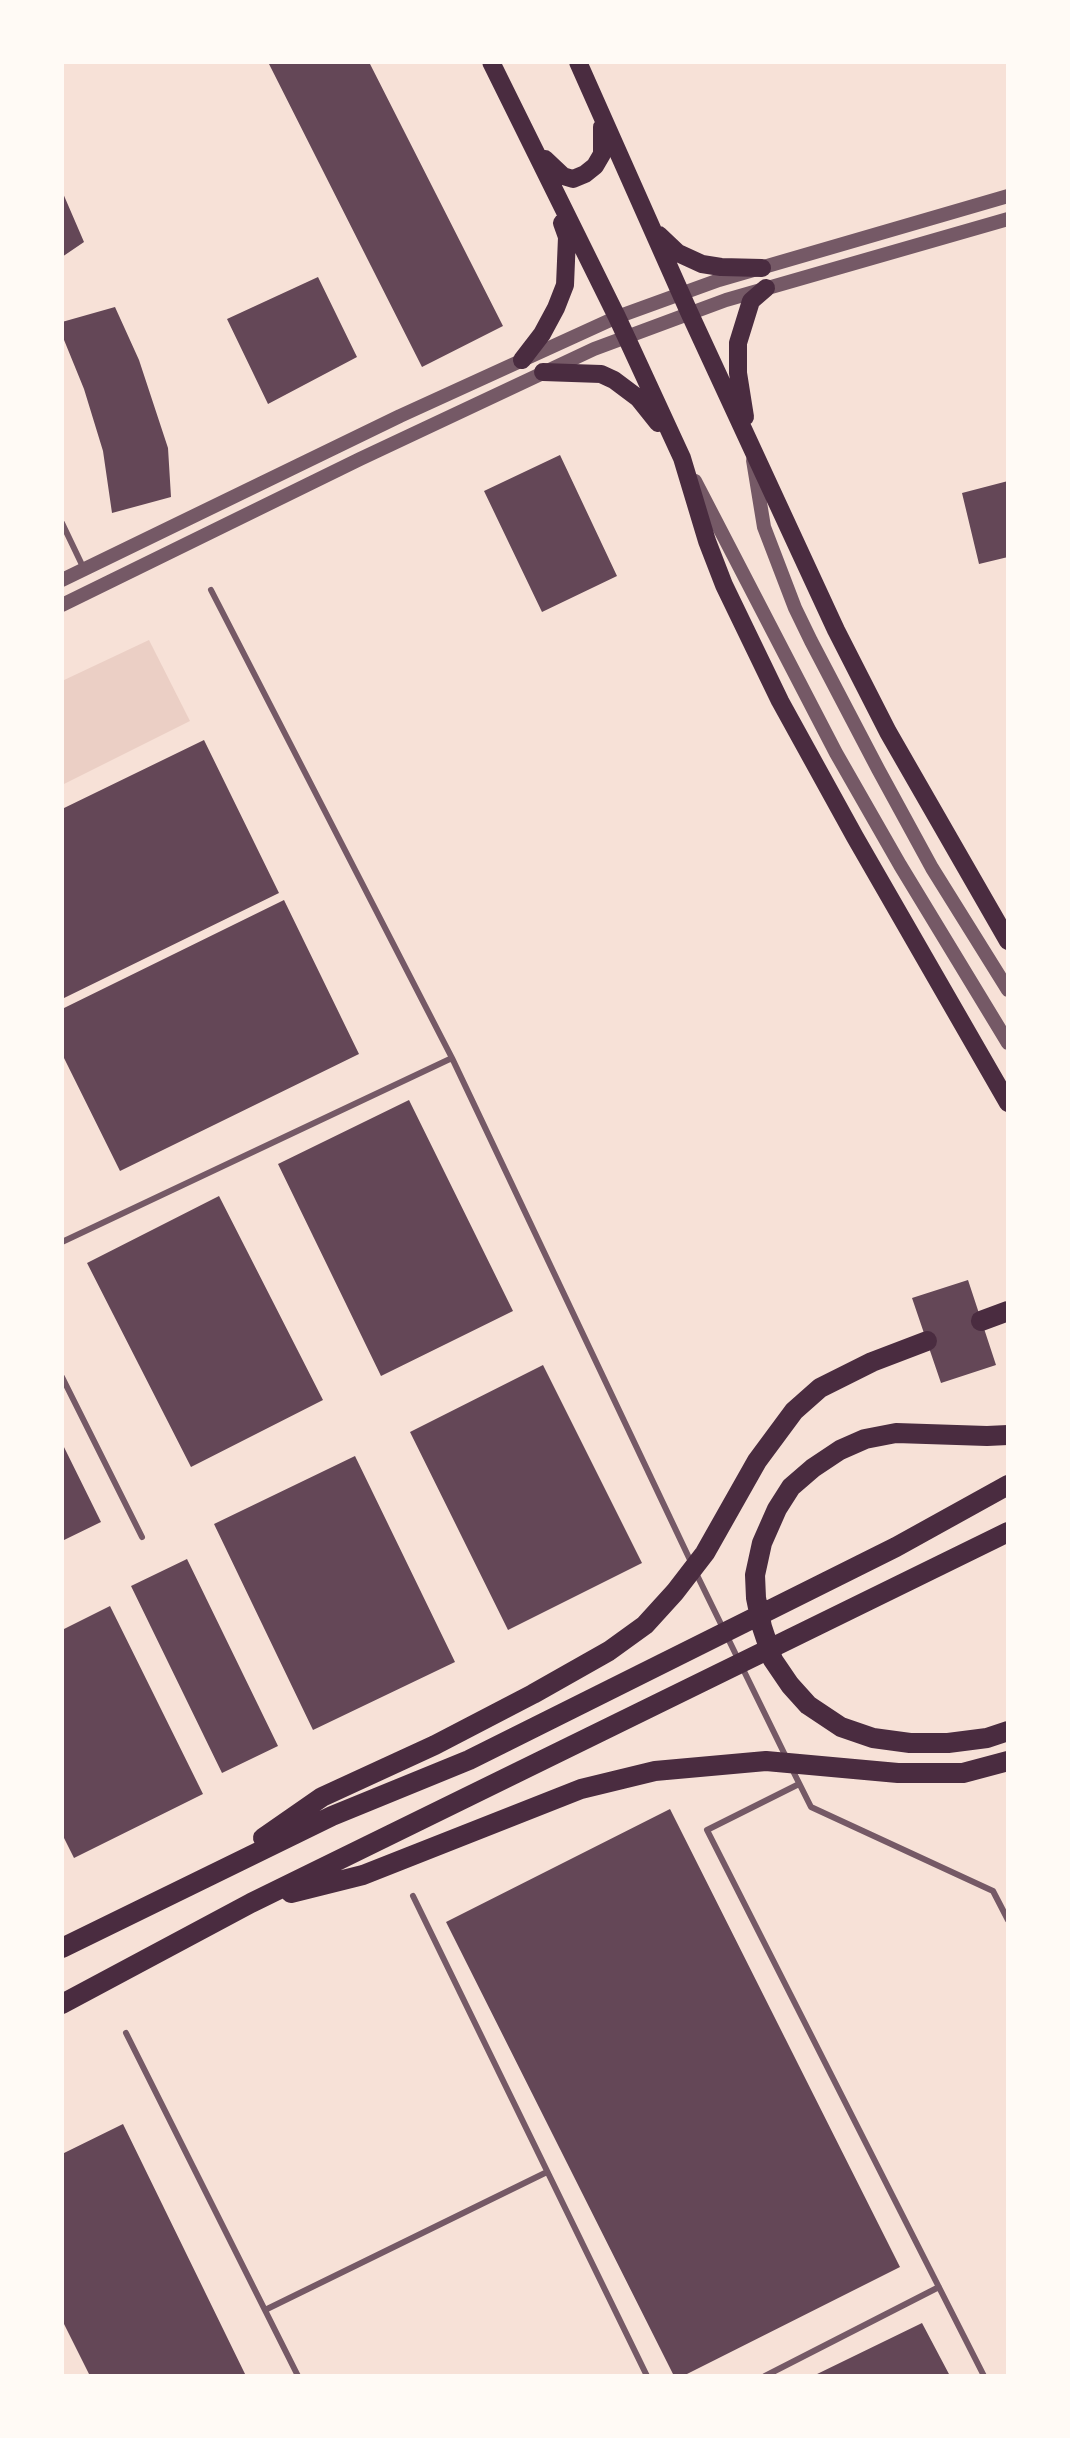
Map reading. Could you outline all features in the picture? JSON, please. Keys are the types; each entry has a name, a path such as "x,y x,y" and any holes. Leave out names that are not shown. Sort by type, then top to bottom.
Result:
{"highway":[{"path":"981,1321 1008,1311"},
{"path":"214,1872 322,1797 435,1745 533,1694 609,1651 645,1625 705,1553 757,1461 794,1411 820,1388 872,1362 927,1341"},
{"path":"1008,1435 896,1433 865,1439 840,1450 791,1487 762,1543 755,1575 762,1627 773,1660 808,1705 841,1727 873,1738 910,1743 974,1740 1008,1731"},
{"path":"62,1948 332,1816 469,1760 896,1547 1008,1485"},
{"path":"62,2004 251,1903 1008,1535"},
{"path":"251,1903 363,1875 527,1809 596,1785 655,1771 766,1761 898,1773 963,1773 1008,1761"}],"main road":[{"path":"491,62 617,317 682,458 724,585 780,701 1008,1103"},
{"path":"578,62 648,223 817,589 888,732 1008,941"},
{"path":"533,145 557,171 573,179 595,166 602,154 601,117"},
{"path":"522,360 542,334 556,308 565,285 567,261 567,237 533,145"},
{"path":"648,223 688,259 721,267 762,268"},
{"path":"751,447 740,395 738,343 751,301 766,288"},
{"path":"543,372 601,374 614,380 638,398 682,458"}],"street":[{"path":"62,580 617,317 681,293 1008,196"},
{"path":"62,605 360,459 625,336 766,288 1008,219"},
{"path":"751,447 764,527 795,608 919,843 1008,990"},
{"path":"682,458 836,753 1008,1043"}],"lane":[{"path":"62,523 84,569"},
{"path":"211,590 452,1058 615,1406 811,1807 993,1891 1008,1920"},
{"path":"62,1242 452,1058"},
{"path":"62,1377 142,1537"},
{"path":"799,1784 707,1830 984,2376"},
{"path":"413,1896 647,2376"},
{"path":"126,2033 298,2376"},
{"path":"265,2310 547,2172"},
{"path":"765,2376 939,2287"}],"shaded area":[{"path":"149,640 190,721 62,785 62,681"}],"building":[{"path":"268,62 369,62 503,326 422,367"},
{"path":"62,191 84,242 62,257"},
{"path":"318,277 357,357 268,404 227,319"},
{"path":"115,307 139,360 168,448 171,497 112,513 103,451 84,389 62,335 62,322"},
{"path":"560,455 617,576 542,612 484,491"},
{"path":"1008,481 1008,557 979,564 962,493"},
{"path":"204,740 279,893 62,999 62,809"},
{"path":"284,900 359,1054 120,1171 62,1054 62,1009"},
{"path":"409,1100 513,1311 381,1376 278,1164"},
{"path":"219,1196 323,1400 191,1467 87,1263"},
{"path":"968,1280 996,1365 941,1383 912,1298"},
{"path":"543,1365 642,1563 508,1630 410,1432"},
{"path":"62,1443 101,1522 62,1541"},
{"path":"355,1456 455,1662 313,1730 214,1524"},
{"path":"187,1559 278,1746 222,1773 131,1586"},
{"path":"110,1606 203,1794 74,1858 62,1834 62,1630"},
{"path":"670,1809 900,2267 683,2376 674,2376 446,1922"},
{"path":"123,2124 246,2376 90,2376 62,2320 62,2154"},
{"path":"922,2323 950,2376 813,2376"}]}
